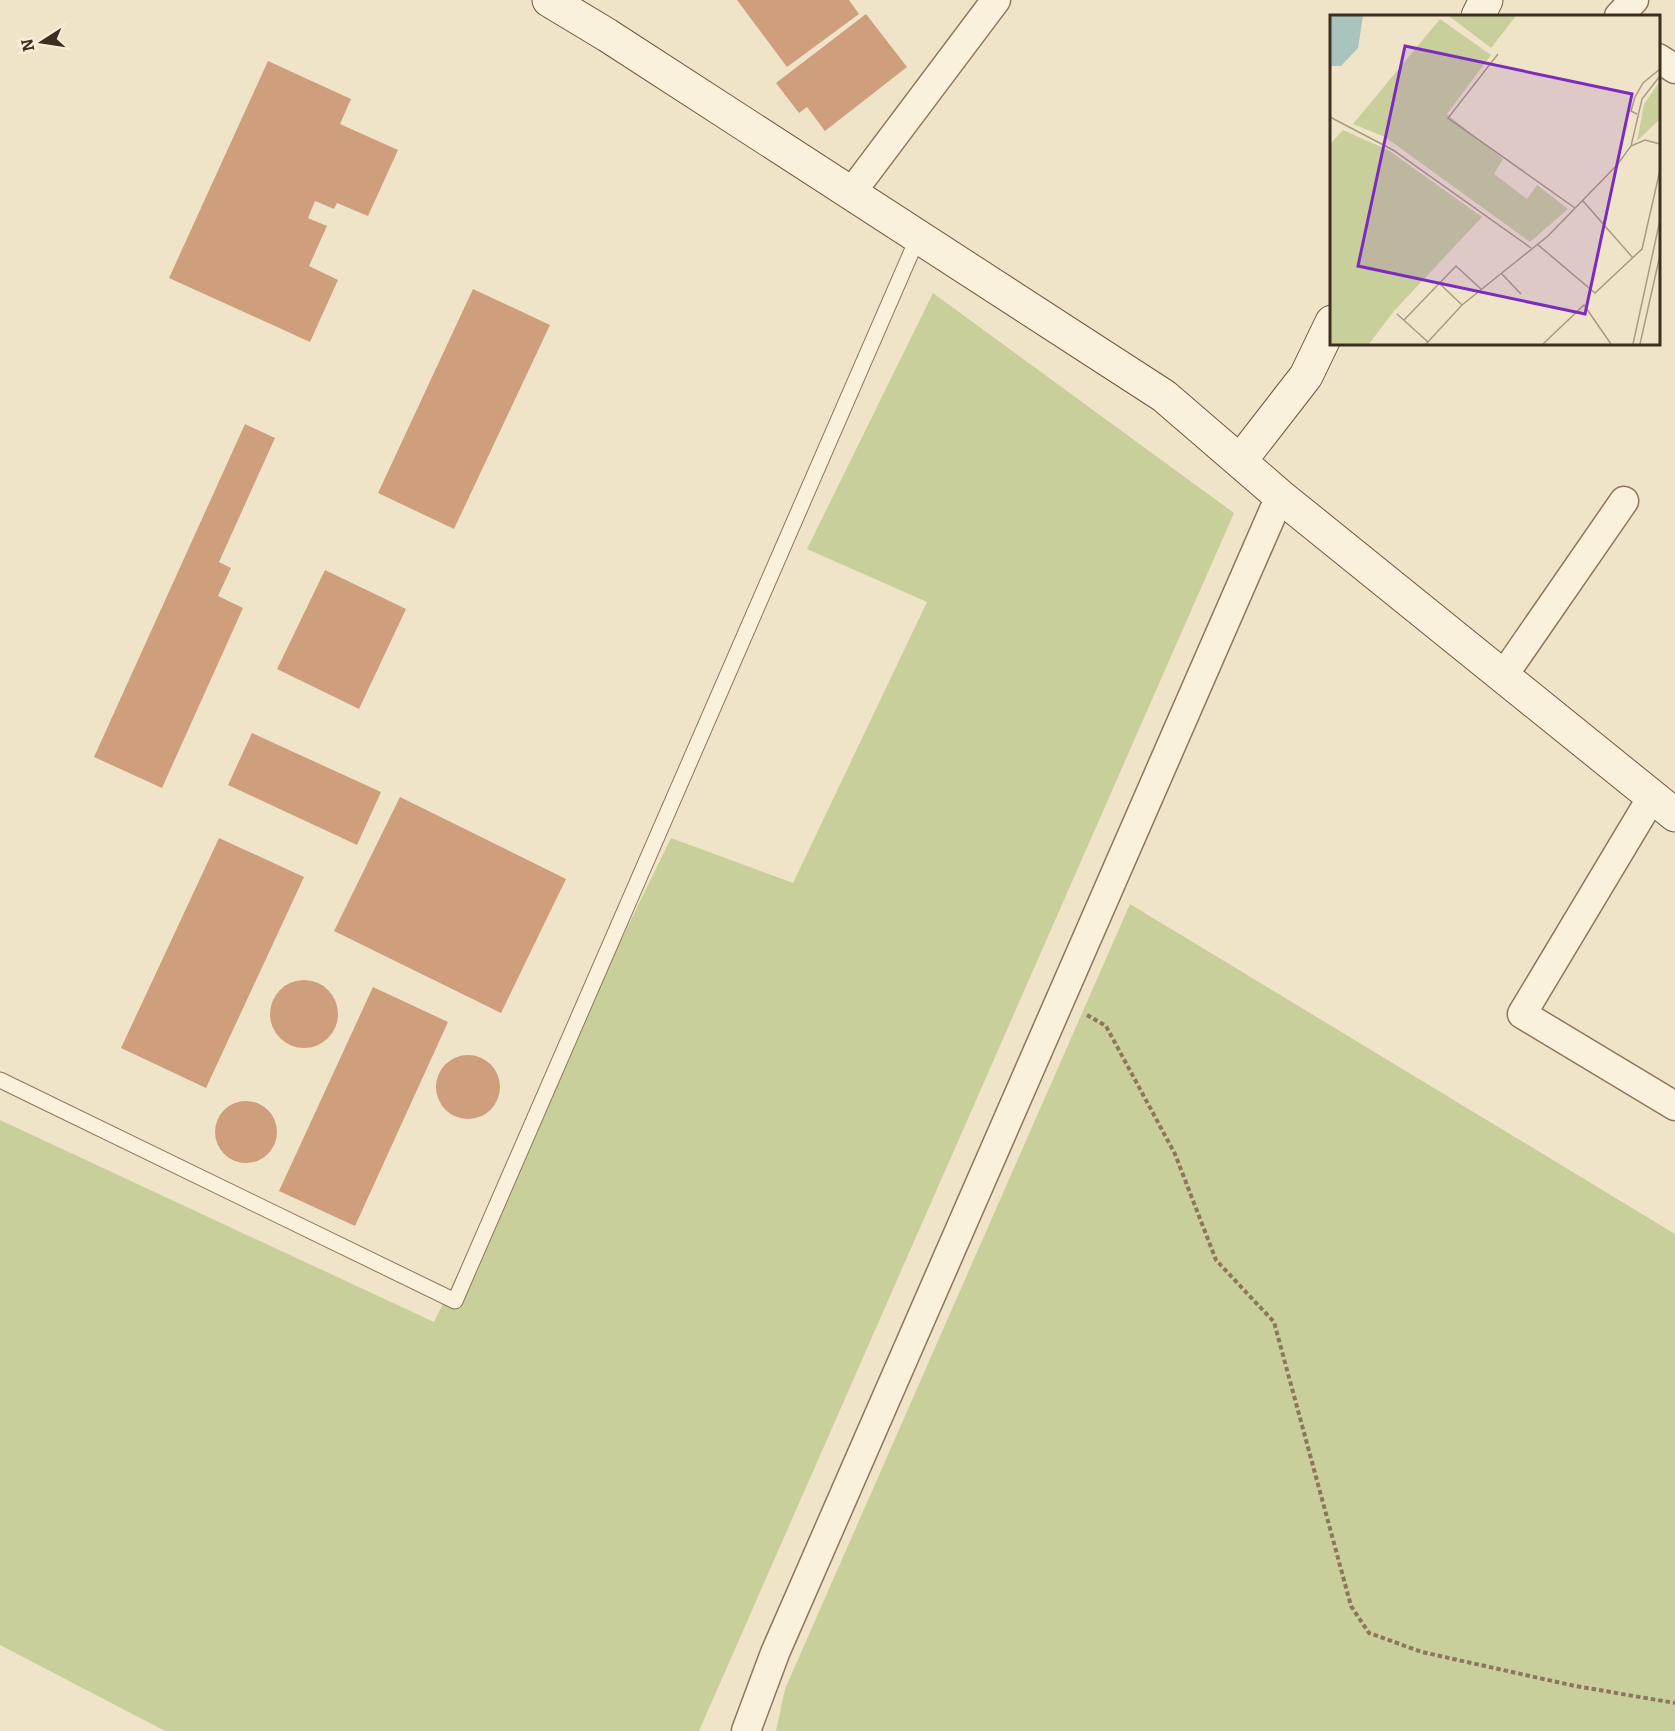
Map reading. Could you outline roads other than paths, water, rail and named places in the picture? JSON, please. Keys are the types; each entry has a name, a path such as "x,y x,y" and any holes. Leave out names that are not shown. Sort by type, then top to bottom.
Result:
{"street":[{"path":"549,0 1164,396 1280,496 1664,806 1522,1014 1675,1106"},
{"path":"851,193 996,0"},
{"path":"1478,15 1486,0"},
{"path":"1620,15 1634,0"},
{"path":"1660,59 1675,69"},
{"path":"1240,461 1306,376 1330,326"},
{"path":"746,1731 775,1653 1280,496"},
{"path":"1503,676 1624,501"}],"lane":[{"path":"0,1080 455,1301 918,237"}]}
